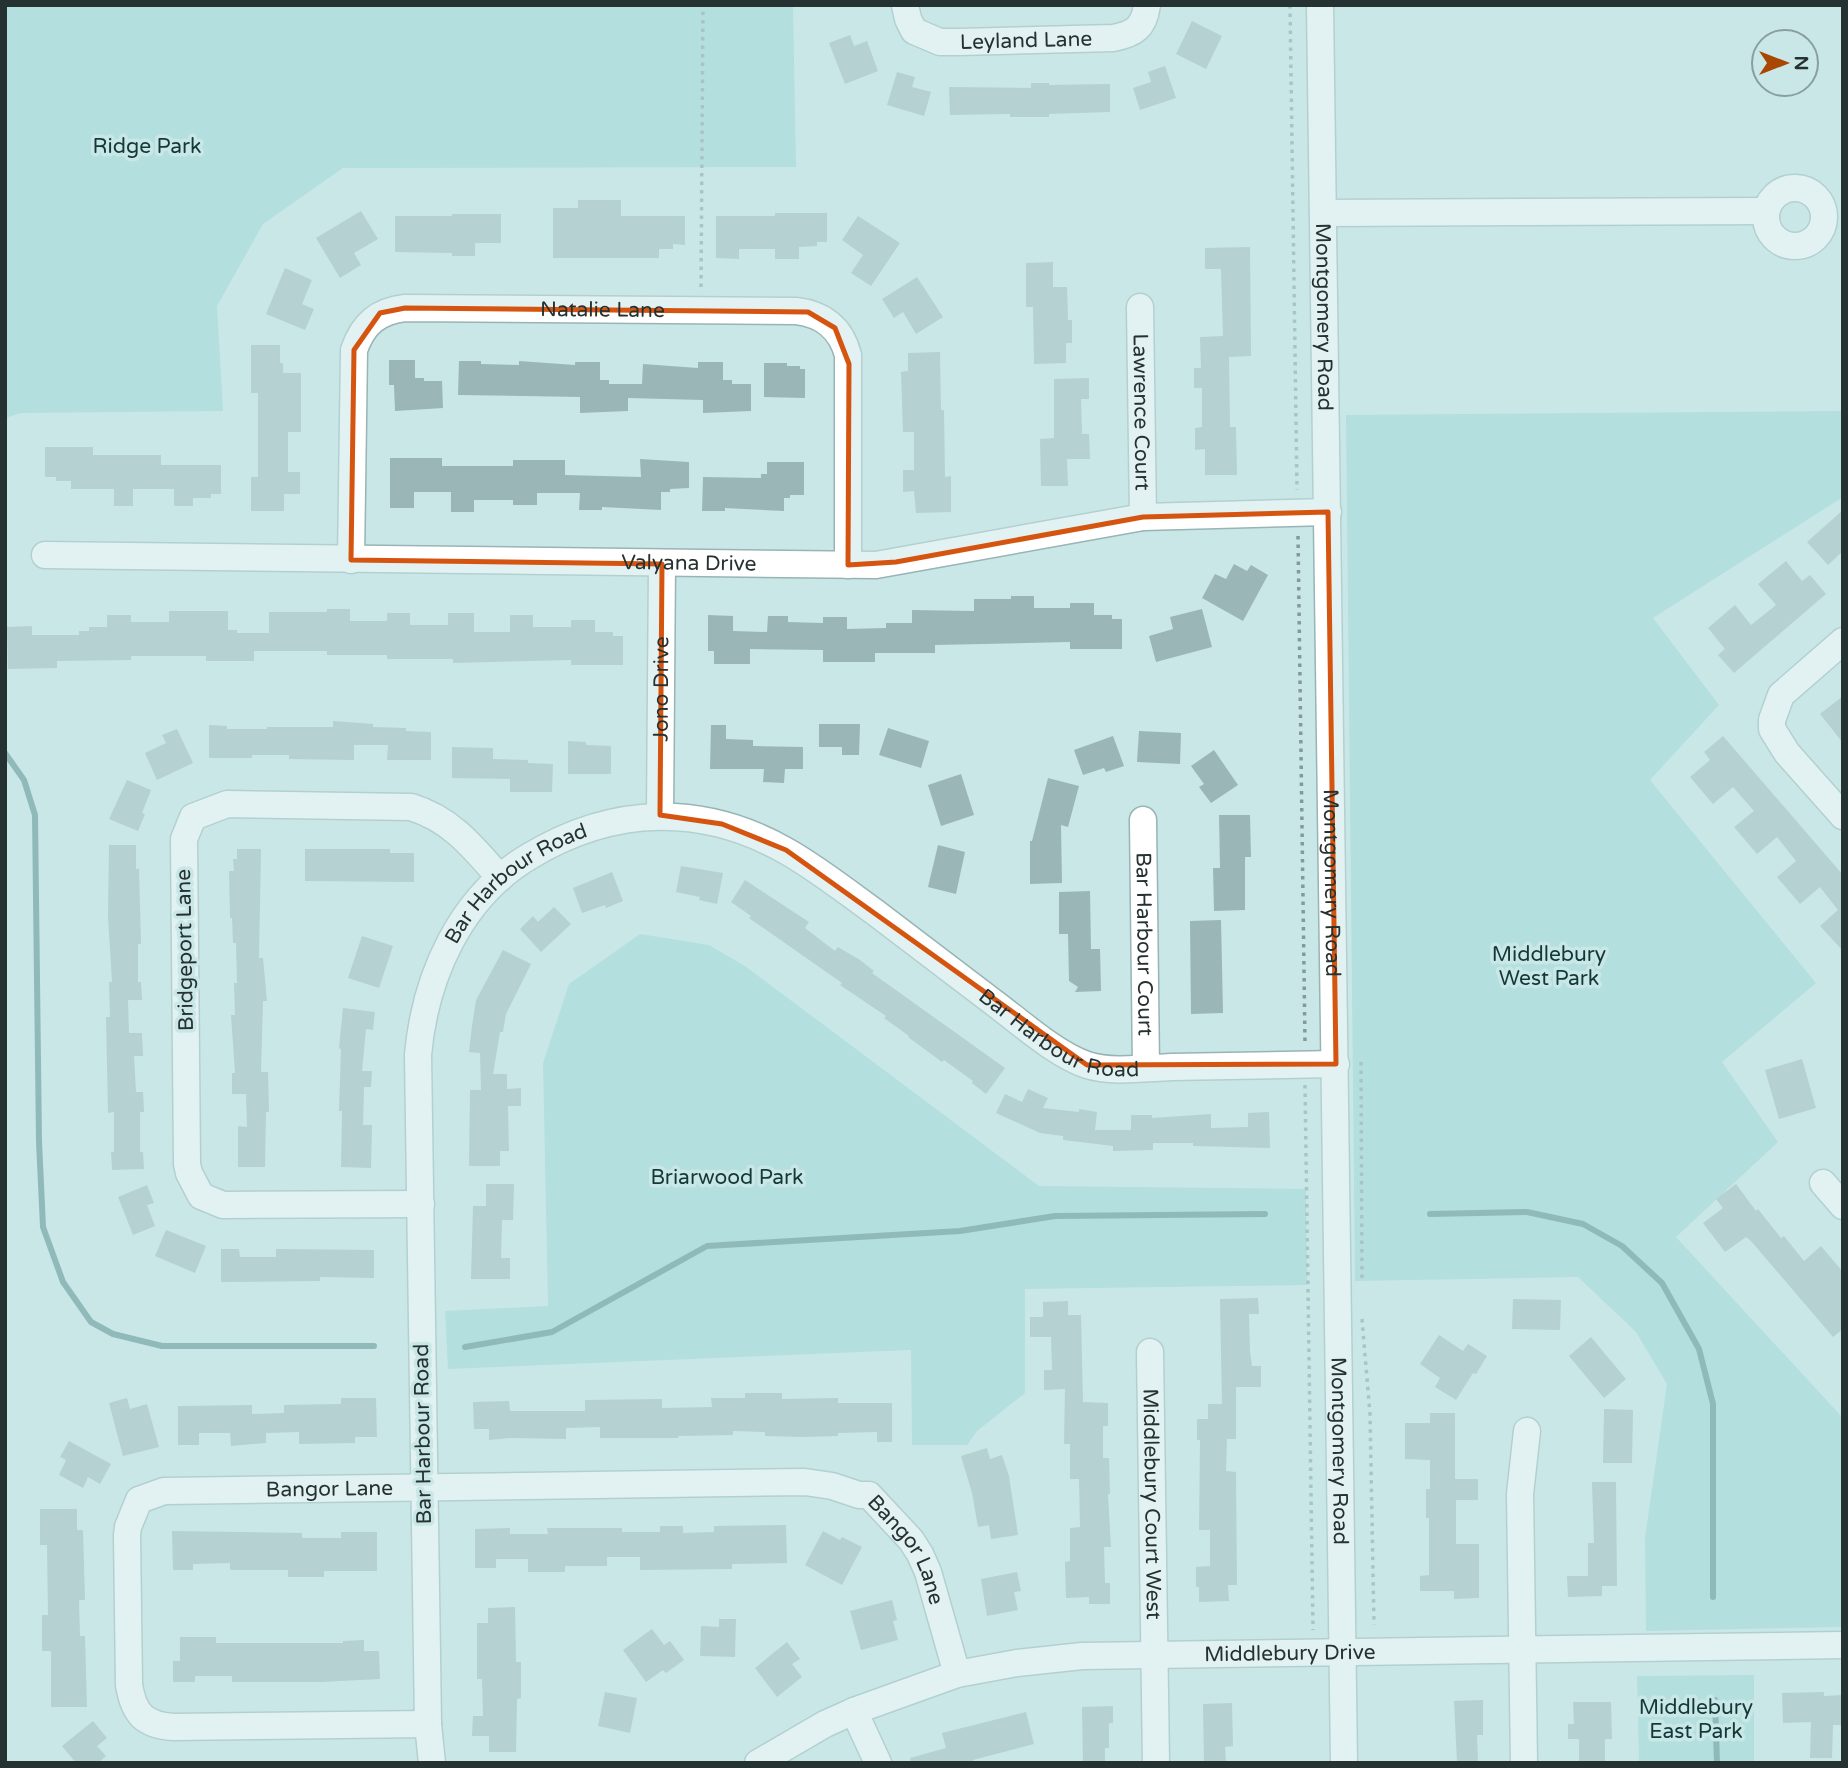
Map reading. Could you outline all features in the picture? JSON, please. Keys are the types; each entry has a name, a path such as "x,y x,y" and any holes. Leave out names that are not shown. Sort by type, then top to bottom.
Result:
{"street":[{"name":"Leyland Lane","path":"905,5 914,31 940,42 959,42 1113,38 1129,35 1139,28 1144,20 1147,5"},
{"name":"Montgomery Road","path":"1320,5 1328,512 1349,1063 1344,1763"},
{"path":"1323,213 1766,211"},
{"name":"Lawrence Court","path":"1140,307 1143,517"},
{"name":"Natalie Lane","path":"351,560 354,350 369,322 380,313 405,308 796,311 818,315 828,321 842,337 848,355 848,565"},
{"name":"Valyana Drive","path":"45,555 848,565 896,562 1143,517 1328,512"},
{"name":"Jono Drive","path":"660,815 662,564"},
{"path":"1843,641 1782,695 1772,720 1773,729 1787,753 1843,816"},
{"name":"Bridgeport Lane","path":"421,1204 223,1205 201,1196 187,1164 184,839 193,817 227,804 411,807 449,824 467,840 500,878"},
{"name":"Bar Harbour Road","path":"432,1763 428,1724 418,1055 425,1006 443,955 457,929 500,878 524,859 552,842 621,820 660,815 722,824 786,850 824,874 1072,1059 1101,1068 1349,1063"},
{"name":"Bar Harbour Court","path":"1143,821 1146,1068"},
{"path":"1823,1183 1843,1206"},
{"name":"Middlebury Court West","path":"1150,1352 1156,1763"},
{"path":"1524,1763 1520,1494 1527,1431"},
{"name":"Bangor Lane","path":"428,1724 156,1726 142,1718 129,1685 127,1535 139,1500 164,1491 805,1482 832,1486 859,1495 869,1495 920,1554 928,1572 957,1674"},
{"name":"Middlebury Drive","path":"758,1763 825,1724 854,1712 957,1674 1017,1663 1082,1656 1843,1645"},
{"path":"854,1712 878,1763"}],"path":[{"path":"701,287 704,5"},
{"path":"1290,5 1297,494"},
{"path":"1297,529 1305,1046"},
{"path":"1349,1063 1362,1281"},
{"path":"1306,1082 1314,1616 1312,1635"},
{"path":"1362,1318 1370,1414 1374,1625"}],"highlighted area":[{"path":"405,308 808,312 835,328 849,364 848,565 896,562 1143,517 1328,512 1336,1064 1087,1065 786,850 722,824 660,815 662,564 351,560 354,350 380,313"}],"green space":[{"name":"Ridge Park","path":"5,5 793,5 796,167 343,168 263,224 217,306 223,411 21,413 5,418"},
{"name":"Middlebury West Park","path":"1843,411 1843,497 1653,618 1719,705 1650,780 1816,983 1722,1062 1778,1142 1676,1237 1843,1418 1843,1627 1646,1631 1645,1538 1667,1384 1636,1332 1578,1277 1355,1281 1346,415"},
{"name":"Briarwood Park","path":"640,934 709,945 745,966 1039,1186 1306,1189 1307,1285 1025,1289 1025,1393 977,1431 967,1445 912,1445 911,1350 448,1369 445,1311 548,1306 543,1063 569,984"},
{"name":"Middlebury East Park","path":"1754,1675 1754,1763 1639,1763 1637,1676"}],"building":[{"path":"1192,21 1222,36 1206,69 1176,54"},
{"path":"850,35 854,46 867,41 878,71 845,84 829,43"},
{"path":"1165,66 1176,98 1140,110 1133,88 1151,82 1148,72"},
{"path":"897,72 915,77 912,87 931,92 924,116 887,105"},
{"path":"1031,83 1110,84 1110,112 1049,114 1049,117 1010,117 1010,114 950,115 949,87 1031,88"},
{"path":"578,200 621,200 621,216 685,216 685,245 673,244 673,249 659,249 659,258 553,258 553,208 578,208"},
{"path":"361,211 378,239 354,253 361,265 340,278 316,238"},
{"path":"775,213 827,213 827,242 817,242 817,246 799,247 799,259 775,259 775,249 739,249 739,259 716,258 716,216 775,216"},
{"path":"501,214 501,243 475,243 475,256 395,252 395,216"},
{"path":"858,216 900,243 871,286 851,273 863,255 842,240"},
{"path":"1250,247 1251,356 1229,357 1230,427 1236,427 1237,475 1205,475 1205,449 1195,450 1195,428 1202,427 1202,388 1194,388 1194,368 1201,368 1200,337 1223,336 1221,269 1205,269 1205,248"},
{"path":"1053,262 1053,287 1067,287 1072,343 1066,343 1066,363 1034,364 1033,307 1026,307 1026,263"},
{"path":"285,268 312,280 302,304 314,309 305,330 266,314"},
{"path":"917,277 943,317 916,334 903,312 894,318 882,299"},
{"path":"251,345 280,345 283,373 301,373 301,432 288,432 288,472 300,472 300,494 284,494 284,511 251,511 251,477 258,477 258,393 251,393"},
{"path":"940,352 945,477 951,476 951,512 916,513 914,491 903,492 903,470 914,470 914,432 903,432 901,372 908,371 908,353"},
{"path":"389,360 415,360 415,378 442,381 443,408 395,411 394,385 389,385"},
{"path":"459,361 519,365 519,361 575,365 575,362 600,362 600,380 609,380 609,384 642,384 643,364 698,368 698,362 723,362 723,380 732,380 732,384 751,384 751,411 703,413 703,400 628,398 628,411 580,413 580,397 458,395"},
{"path":"764,363 787,363 787,366 800,366 800,369 805,369 805,398 764,397"},
{"path":"1089,378 1089,399 1081,399 1082,434 1089,434 1090,459 1067,459 1068,486 1041,486 1040,439 1054,438 1054,379"},
{"path":"45,447 93,447 93,455 161,455 161,465 221,465 221,494 211,494 211,498 193,498 193,506 174,506 174,489 133,489 133,506 114,506 114,489 71,489 71,481 56,481 56,477 45,477"},
{"path":"390,458 442,458 442,466 513,466 513,460 565,460 565,475 641,477 640,459 689,462 689,488 661,492 661,510 602,507 602,510 579,510 580,493 537,493 537,505 513,505 513,500 474,500 474,512 451,512 451,492 414,492 414,508 390,508"},
{"path":"767,462 804,462 804,495 784,498 784,511 725,508 725,511 702,511 703,477 761,478 761,474 767,474"},
{"path":"1843,510 1843,551 1828,565 1807,542"},
{"path":"1786,561 1802,581 1810,575 1826,594 1734,673 1718,655 1725,649 1708,628 1735,605 1751,625 1776,605 1758,584"},
{"path":"1234,564 1247,571 1251,565 1268,575 1243,621 1202,598 1215,574 1226,579"},
{"path":"1011,596 1034,596 1034,608 1070,608 1070,603 1094,603 1094,615 1112,615 1112,619 1122,619 1122,649 1070,649 1070,642 935,645 935,653 875,653 875,662 823,662 823,650 750,649 750,664 714,664 714,651 708,651 708,615 733,616 733,631 767,632 768,616 788,616 788,622 823,623 823,617 847,617 847,629 886,628 886,623 912,623 912,610 974,611 974,599 1011,599"},
{"path":"327,609 350,609 350,621 387,621 387,613 410,613 410,625 448,625 448,613 474,613 474,632 510,632 510,615 533,615 533,627 571,627 571,620 595,620 595,632 613,632 613,636 623,636 623,665 571,665 571,660 453,663 453,659 327,655 327,651 254,651 254,661 206,661 206,656 131,656 131,660 57,661 57,668 8,669 7,627 32,626 32,635 79,635 79,631 89,631 89,627 107,627 107,615 131,615 131,622 169,622 169,611 228,611 228,630 237,630 237,633 269,633 269,612 327,612"},
{"path":"1202,609 1212,647 1156,662 1149,636 1173,629 1170,617"},
{"path":"1843,696 1843,743 1820,714"},
{"path":"333,721 431,732 431,760 387,760 388,745 354,745 354,760 289,759 289,755 209,758 209,725 227,726 227,729 333,727"},
{"path":"819,724 860,724 859,755 842,755 842,747 819,747"},
{"path":"711,725 726,725 726,739 753,740 753,746 803,747 803,769 785,769 784,783 763,782 764,769 710,769"},
{"path":"888,728 929,741 921,768 879,755"},
{"path":"177,729 193,763 157,780 145,753 166,743 162,735"},
{"path":"1139,731 1181,733 1180,764 1137,762"},
{"path":"1113,736 1124,766 1106,772 1104,768 1083,775 1074,750"},
{"path":"1723,736 1843,875 1843,951 1820,926 1838,910 1820,887 1800,904 1777,877 1796,861 1777,837 1757,854 1734,827 1754,811 1733,787 1713,804 1690,777 1710,760 1704,752"},
{"path":"568,741 611,746 611,774 568,774"},
{"path":"452,747 493,748 493,759 553,764 552,792 510,792 510,779 452,778"},
{"path":"1214,750 1238,785 1211,803 1199,787 1204,784 1191,766"},
{"path":"961,774 974,815 941,826 928,785"},
{"path":"1048,778 1079,786 1068,827 1061,825 1062,883 1030,884 1030,841"},
{"path":"127,780 151,790 138,831 109,819"},
{"path":"1219,815 1250,815 1251,857 1245,857 1245,910 1214,911 1213,868 1220,868"},
{"path":"109,845 136,845 136,869 139,869 141,944 138,944 138,982 141,982 142,1000 128,1000 129,1033 142,1033 143,1056 134,1056 136,1092 143,1092 140,1152 143,1152 144,1169 112,1170 114,1112 108,1113 106,1017 110,1017 109,982 112,982 108,916"},
{"path":"938,845 965,852 956,894 928,887"},
{"path":"237,849 261,849 259,958 263,958 267,1001 263,1001 261,1072 268,1072 269,1112 266,1112 265,1167 238,1167 238,1126 247,1127 246,1094 232,1094 232,1073 235,1073 231,1015 235,1015 234,983 237,983 236,943 233,943 230,918 229,871 234,871 233,859 237,859"},
{"path":"305,849 390,849 390,853 414,853 414,882 305,881"},
{"path":"681,866 723,873 717,904 676,892"},
{"path":"612,872 623,901 582,913 573,888"},
{"path":"745,880 809,922 805,928 835,951 838,947 860,960 874,971 872,973 1005,1068 986,1094 972,1083 973,1081 908,1037 884,1018 886,1016 840,985 842,983 749,918 751,916 731,902"},
{"path":"1090,891 1091,949 1100,949 1101,991 1075,992 1078,987 1069,981 1068,934 1059,934 1059,892"},
{"path":"554,907 571,924 541,952 520,929 533,916 538,922"},
{"path":"1221,920 1223,1013 1191,1014 1190,921"},
{"path":"362,936 393,946 379,988 348,978"},
{"path":"503,950 531,964 506,1014 493,1074 507,1074 507,1089 521,1088 521,1106 508,1106 509,1151 500,1151 500,1166 469,1166 470,1090 481,1090 480,1053 469,1052 476,1000"},
{"path":"343,1008 375,1012 373,1030 366,1029 362,1071 372,1071 371,1087 364,1087 363,1125 372,1125 371,1168 341,1167 339,1048"},
{"path":"1802,1059 1816,1108 1779,1119 1765,1070"},
{"path":"1028,1089 1048,1098 1043,1108 1097,1112 1095,1130 1131,1130 1131,1115 1152,1115 1152,1118 1211,1114 1211,1128 1248,1127 1248,1113 1269,1112 1270,1148 1153,1143 1153,1150 1113,1151 1113,1146 1063,1140 1063,1136 1040,1133 996,1113 1005,1094 1022,1102"},
{"path":"486,1184 514,1184 513,1220 502,1220 501,1258 510,1258 510,1279 471,1279 473,1206 486,1206"},
{"path":"1736,1184 1756,1211 1758,1209 1781,1238 1784,1236 1804,1261 1821,1246 1843,1272 1843,1329 1833,1337 1751,1241 1746,1237 1725,1252 1703,1223 1723,1208 1716,1199"},
{"path":"147,1185 154,1203 147,1205 155,1226 133,1235 118,1197"},
{"path":"166,1230 206,1246 195,1273 155,1256"},
{"path":"221,1249 239,1249 240,1257 276,1257 276,1249 374,1250 374,1278 320,1277 320,1281 221,1282"},
{"path":"1258,1298 1259,1314 1249,1314 1250,1351 1252,1366 1261,1366 1261,1387 1236,1387 1236,1439 1227,1439 1226,1471 1236,1472 1237,1585 1228,1585 1229,1601 1199,1602 1196,1567 1210,1566 1210,1530 1199,1530 1200,1440 1197,1440 1197,1419 1208,1419 1208,1404 1222,1404 1220,1299"},
{"path":"1513,1299 1561,1300 1560,1330 1512,1329"},
{"path":"1068,1301 1068,1315 1081,1315 1083,1402 1108,1403 1108,1426 1103,1426 1103,1458 1109,1458 1111,1547 1104,1547 1105,1583 1110,1583 1110,1604 1089,1604 1089,1597 1066,1598 1065,1562 1070,1561 1070,1528 1080,1527 1079,1479 1070,1479 1070,1444 1064,1444 1065,1389 1044,1390 1044,1370 1052,1370 1051,1337 1030,1337 1030,1317 1043,1317 1043,1302"},
{"path":"1439,1335 1463,1351 1468,1344 1487,1356 1456,1400 1435,1387 1440,1378 1420,1364"},
{"path":"1591,1337 1626,1379 1604,1398 1569,1356"},
{"path":"745,1393 782,1393 782,1399 838,1398 838,1403 892,1403 892,1442 877,1442 877,1432 802,1437 765,1436 765,1432 733,1431 733,1435 678,1438 600,1438 600,1427 566,1428 566,1439 489,1440 489,1429 474,1429 473,1402 509,1401 510,1411 585,1411 585,1400 662,1399 662,1408 712,1407 711,1398 745,1398"},
{"path":"127,1398 130,1409 147,1404 159,1447 123,1456 109,1403"},
{"path":"341,1398 376,1398 377,1437 355,1437 355,1443 299,1444 299,1432 266,1433 266,1443 231,1446 230,1433 199,1433 199,1445 178,1445 178,1406 252,1405 252,1414 284,1413 284,1405 341,1404"},
{"path":"1604,1409 1633,1410 1632,1463 1603,1463"},
{"path":"1430,1413 1455,1413 1455,1479 1478,1479 1478,1500 1456,1500 1456,1544 1479,1544 1479,1598 1454,1599 1454,1591 1420,1591 1420,1576 1429,1575 1426,1489 1430,1489 1430,1460 1405,1459 1405,1423 1430,1423"},
{"path":"69,1441 111,1464 100,1484 88,1477 83,1488 59,1475 66,1460 60,1457"},
{"path":"987,1448 990,1459 1002,1455 1009,1476 1018,1535 991,1539 989,1525 978,1527 961,1456"},
{"path":"1592,1482 1616,1482 1617,1586 1602,1586 1602,1596 1568,1597 1567,1576 1588,1576 1588,1543 1594,1543"},
{"path":"40,1509 77,1509 77,1530 83,1530 85,1600 79,1600 80,1636 85,1636 87,1707 51,1707 51,1651 42,1651 42,1615 48,1615 47,1545 40,1545"},
{"path":"786,1525 787,1563 732,1564 732,1569 640,1570 640,1557 607,1557 607,1566 565,1566 565,1572 528,1572 528,1559 496,1559 496,1568 475,1568 475,1529 510,1528 510,1534 548,1534 547,1528 622,1528 622,1532 660,1532 660,1526 683,1526 683,1533 714,1532 714,1526"},
{"path":"172,1531 302,1533 302,1538 341,1538 341,1532 377,1532 377,1571 324,1571 324,1577 288,1577 288,1570 230,1570 230,1563 193,1564 193,1570 173,1570"},
{"path":"823,1531 862,1547 842,1585 805,1565"},
{"path":"1017,1572 1021,1591 1014,1592 1018,1610 987,1616 981,1579"},
{"path":"892,1600 897,1620 893,1621 898,1640 861,1650 850,1611"},
{"path":"515,1607 516,1662 521,1662 516,1752 489,1752 489,1736 472,1736 473,1716 483,1716 482,1679 477,1679 477,1623 488,1623 488,1608"},
{"path":"719,1619 736,1619 735,1657 700,1656 701,1626 719,1627"},
{"path":"652,1629 664,1645 670,1641 684,1660 666,1673 663,1670 646,1682 623,1650"},
{"path":"180,1637 216,1637 216,1643 343,1643 364,1640 364,1651 379,1651 380,1679 232,1682 232,1676 195,1676 195,1682 173,1682 173,1661 180,1661"},
{"path":"787,1642 800,1659 792,1664 802,1677 777,1697 755,1668"},
{"path":"605,1692 637,1698 630,1733 598,1726"},
{"path":"1824,1692 1824,1696 1843,1695 1843,1725 1833,1725 1832,1758 1810,1758 1811,1722 1783,1723 1782,1693"},
{"path":"1483,1700 1483,1735 1477,1735 1478,1763 1457,1763 1454,1701"},
{"path":"1573,1702 1611,1702 1612,1739 1605,1739 1605,1763 1579,1763 1579,1739 1568,1739 1568,1724 1574,1724"},
{"path":"1232,1703 1233,1746 1225,1747 1226,1763 1204,1763 1203,1704"},
{"path":"1113,1706 1113,1723 1109,1723 1109,1748 1105,1748 1105,1763 1083,1763 1082,1707"},
{"path":"1026,1712 1034,1744 973,1760 973,1763 911,1763 910,1758 946,1748 942,1733"},
{"path":"93,1721 107,1738 97,1746 106,1756 98,1763 76,1763 62,1746"}],"waterway":[{"path":"5,753 24,780 35,815 39,1142 43,1227 63,1282 91,1322 113,1334 162,1346 374,1346"},
{"path":"1430,1214 1527,1212 1583,1224 1622,1246 1662,1283 1699,1349 1713,1404 1713,1597"},
{"path":"465,1347 552,1332 707,1246 960,1231 1055,1216 1265,1214"},
{"path":"1715,1700 1717,1763"}]}
